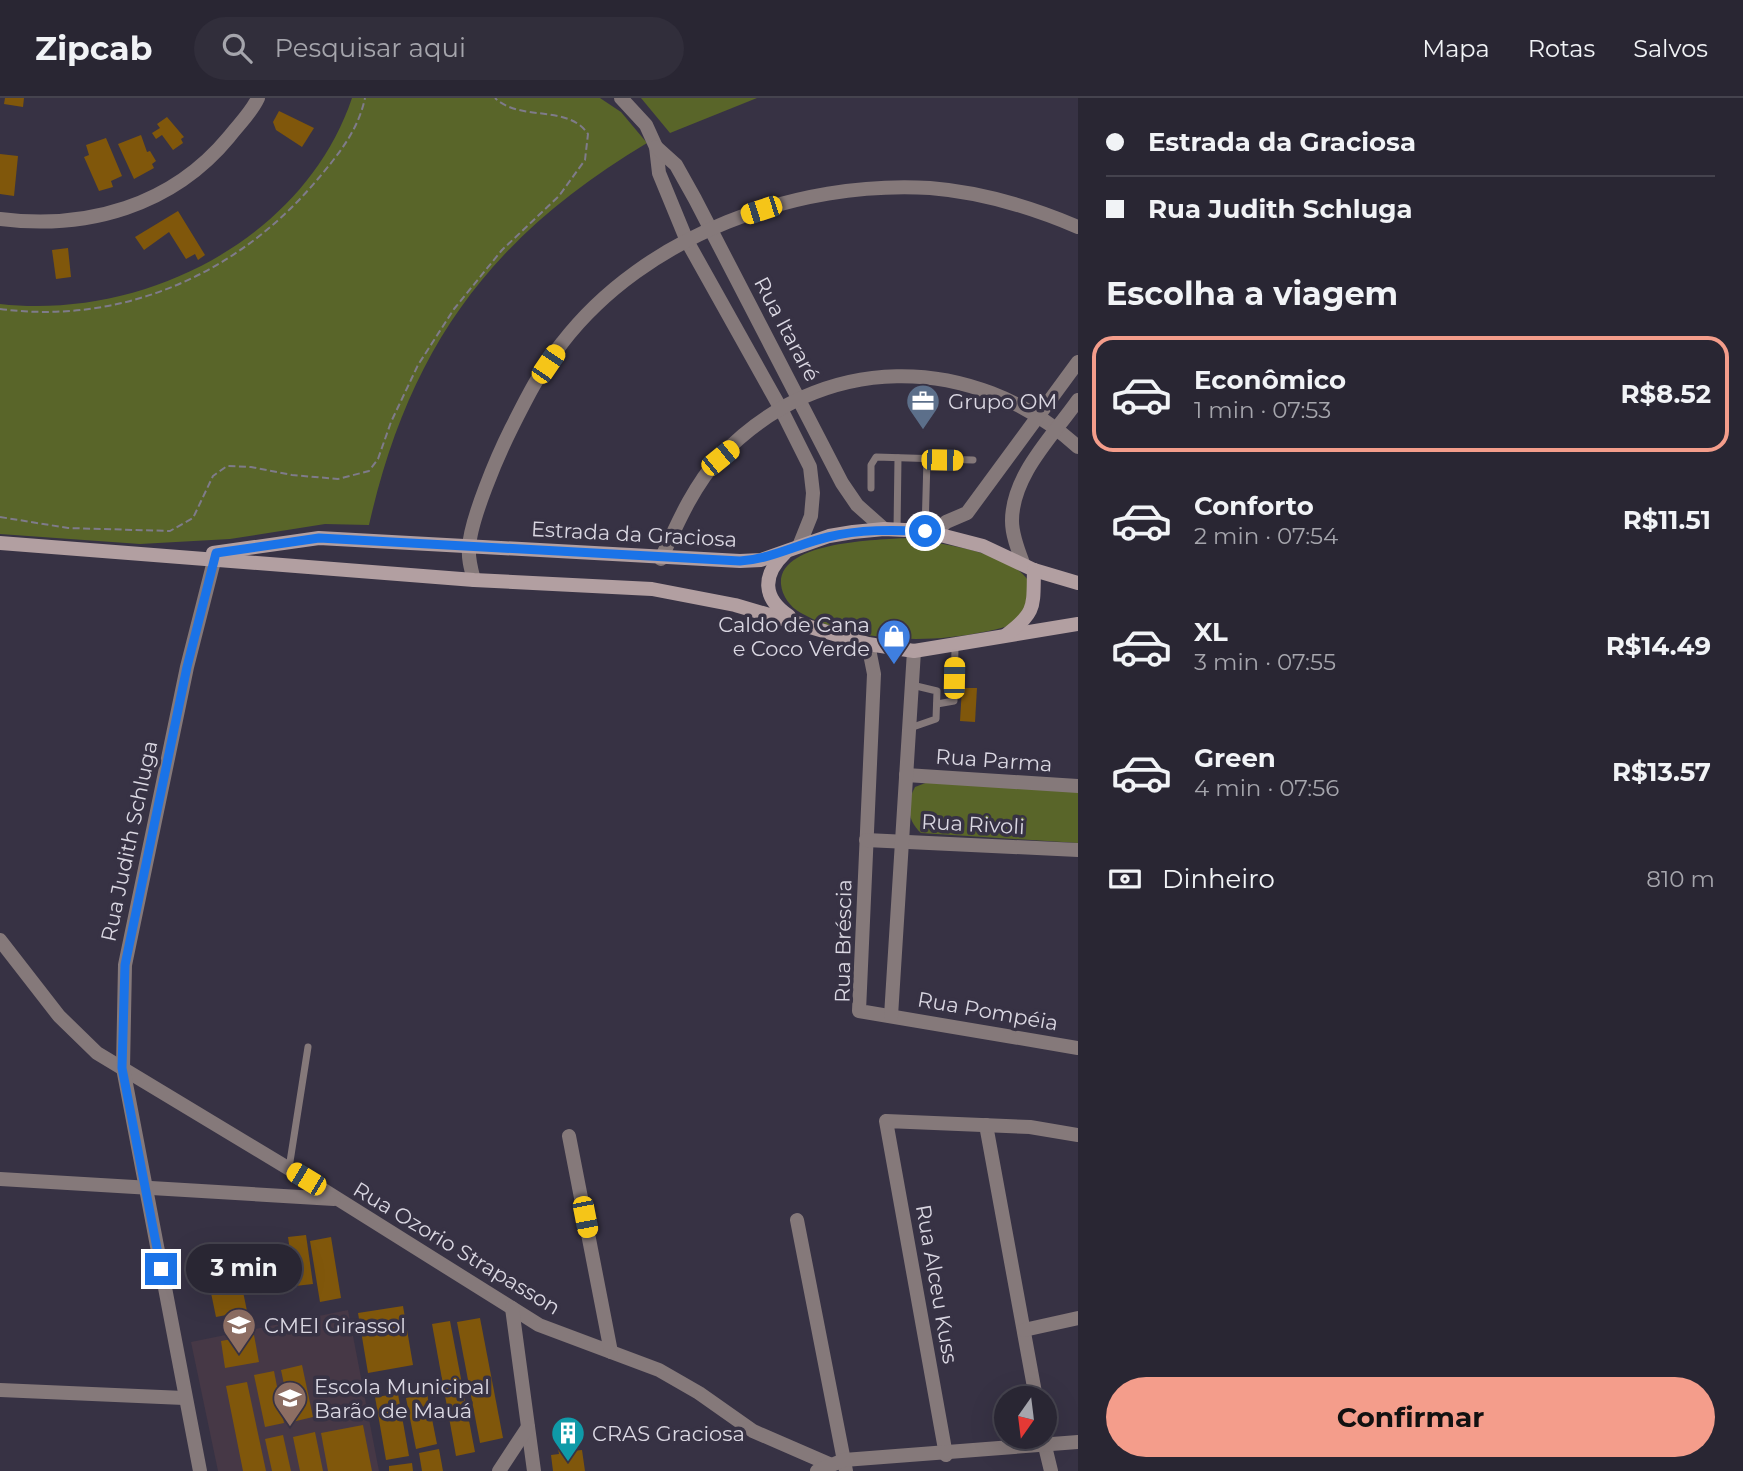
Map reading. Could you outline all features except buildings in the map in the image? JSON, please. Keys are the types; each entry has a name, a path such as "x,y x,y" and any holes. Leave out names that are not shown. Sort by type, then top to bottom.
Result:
{"main road":[{"name":"Estrada da Graciosa","path":"215,556 319,538 469,545 661,559 761,559 829,536 891,530 930,532 983,545 1029,566 1078,583"},
{"name":"Estrada da Graciosa","path":"0,543 177,556 215,556 474,580 652,589 690,594 868,644 914,651 1078,624"},
{"path":"794,548 775,563 769,577 769,595 775,606 806,626"},
{"path":"1002,638 1026,620 1033,608 1029,566"}],"street":[{"path":"0,219 38,224 90,218 140,205 185,180 219,148 258,98"},
{"name":"Rua Itararé","path":"621,98 646,125 656,147 659,173 687,242 781,409 810,467 813,493 811,516 794,548"},
{"name":"Rua Itararé","path":"656,147 676,165 850,497 891,530"},
{"path":"474,580 469,545 497,457 532,387 563,341 612,292 687,242 740,217 810,197 865,190 930,188 992,198 1039,211 1078,227"},
{"path":"930,532 967,513 1078,362"},
{"path":"661,559 691,498 720,458 781,409 825,389 873,376 920,375 973,385 1012,400 1058,428 1078,447"},
{"path":"1029,566 1012,523 1015,498 1026,472 1078,400"},
{"name":"Rua Judith Schluga","path":"200,1471 143,1188 122,1068 125,965 187,667 215,556"},
{"name":"Rua Bréscia","path":"868,644 874,674 859,1011 891,1016"},
{"path":"891,1016 905,842 906,775 914,651"},
{"name":"Rua Parma","path":"906,775 1078,786"},
{"name":"Rua Rivoli","path":"866,840 1078,850"},
{"name":"Rua Ozorio Strapasson","path":"0,940 59,1016 97,1053 539,1325 659,1370 699,1393 753,1431 823,1467"},
{"name":"Rua Pompéia","path":"891,1016 1078,1048"},
{"name":"Rua Alceu Kuss","path":"946,1455 886,1121 986,1125"},
{"path":"1034,1386 986,1125 1030,1127 1078,1135"},
{"path":"569,1136 611,1352"},
{"path":"0,1179 335,1199"},
{"path":"797,1220 845,1466"},
{"path":"512,1308 534,1471"},
{"path":"1024,1330 1078,1318"},
{"path":"0,1390 184,1398"},
{"path":"499,1471 528,1427"},
{"path":"1057,1441 1078,1442"},
{"path":"823,1467 994,1448"},
{"path":"1046,1449 1051,1471"}],"lane":[{"path":"871,488 872,460 876,457 973,460"},
{"path":"891,530 898,458"},
{"path":"928,459 930,532"},
{"path":"937,705 954,701 955,646"},
{"path":"909,728 936,719 937,705 937,691 912,685"},
{"path":"289,1169 308,1047"}],"path":[{"path":"0,309 45,312 95,309 174,288 217,267 245,248 303,197 349,139 365,98"},
{"path":"0,517 68,528 170,531 193,518 213,476 227,466 338,479 354,477 373,467 418,365 454,309 502,250 559,197 587,156 589,134 579,122 508,107 495,98"}],"shaded area":[{"name":"Escola Municipal Barão de Mauá","path":"348,1310 379,1471 218,1471 191,1342"}],"green space":[{"path":"352,98 600,98 621,112 647,143 592,179 543,217 501,259 464,303 433,351 407,404 386,462 369,525 325,524 230,539 140,544 0,534 0,304 54,306 109,299 162,283 212,260 257,230 297,192 329,148"},
{"path":"641,98 757,98 670,133"},
{"path":"906,538 964,548 1009,564 1024,575 1032,590 1029,608 1021,619 983,632 938,638 890,638 821,623 797,611 785,597 781,584 784,570 795,559 832,546"},
{"path":"928,782 1078,792 1078,843 921,833 913,823 909,806 915,787"}],"place":[{"name":"Grupo OM","path":"923,431"},
{"name":"Caldo de Cana e Coco Verde","path":"894,666"},
{"name":"CMEI Girassol","path":"239,1355"},
{"name":"Escola Municipal Barão de Mauá","path":"290,1428"},
{"name":"CRAS Graciosa","path":"568,1463"}],"route":[{"path":"161,1269 143,1188 122,1068 125,965 187,667 216,553 319,538 469,545 661,559 740,561 761,559 829,536 853,532 884,529 925,531"}]}
